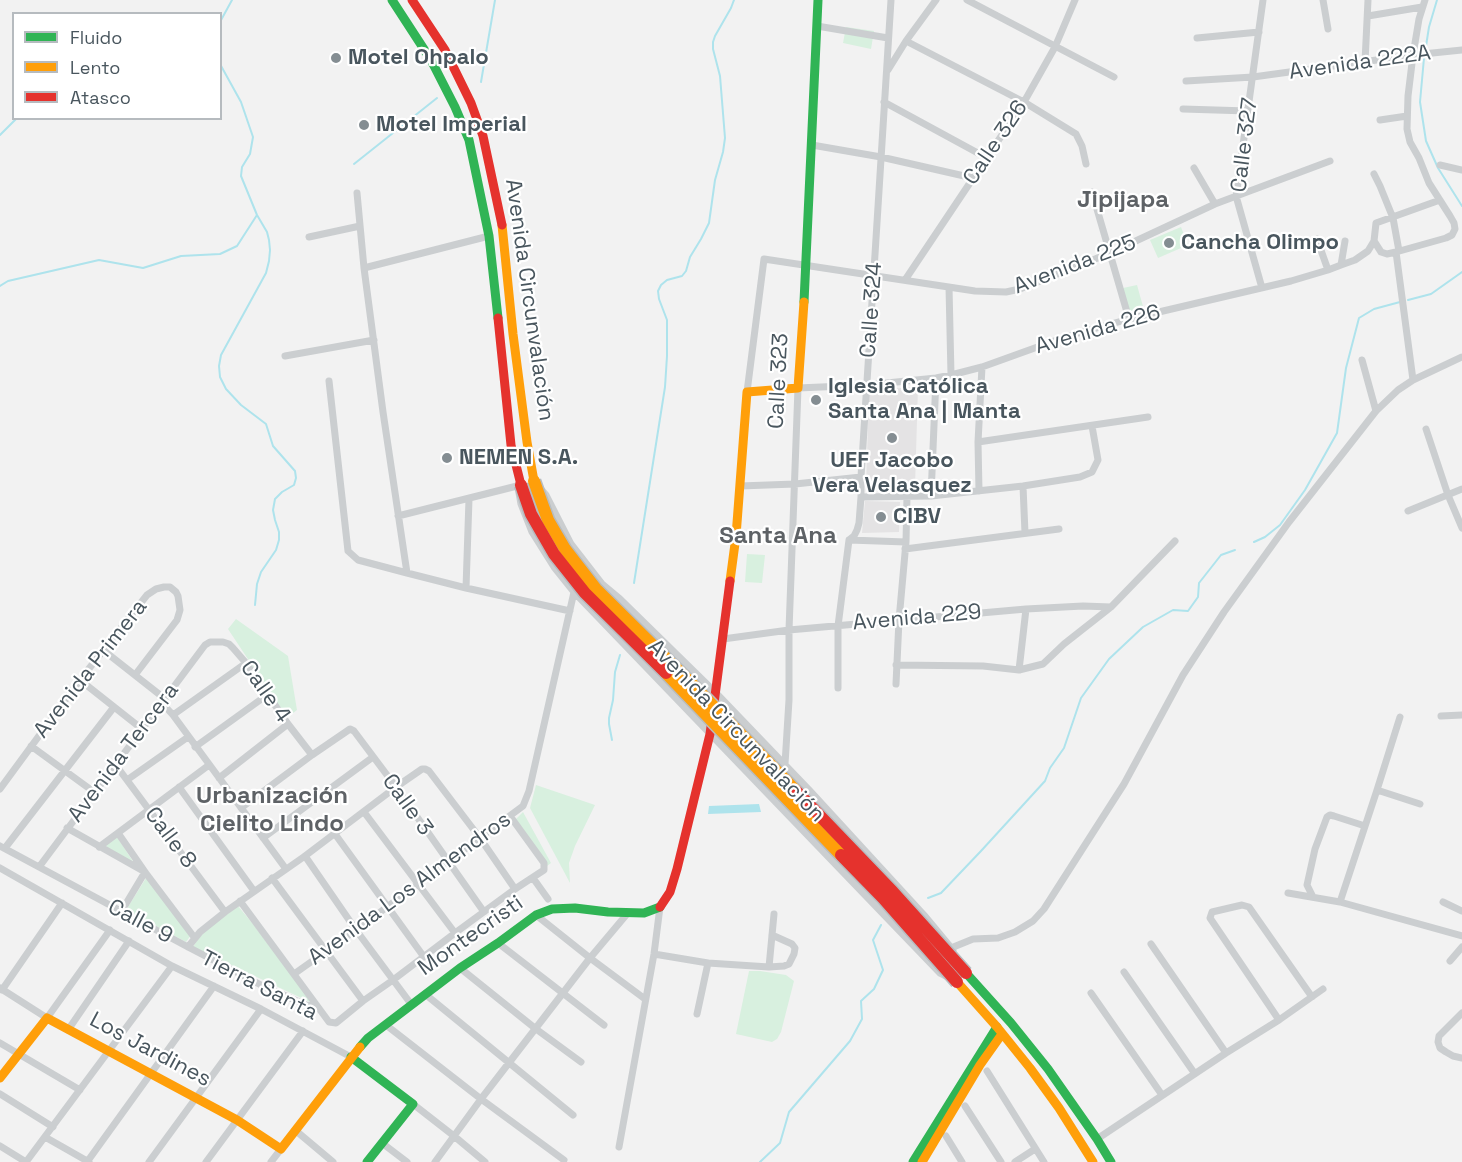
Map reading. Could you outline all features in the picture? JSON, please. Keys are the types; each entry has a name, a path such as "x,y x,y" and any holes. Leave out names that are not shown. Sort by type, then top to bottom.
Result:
{"main road":[{"name":"Avenida Circunvalación","path":"392,0 431,60 469,140 489,236 511,445 531,514 554,554 585,593 650,656 962,978 1011,1023 1048,1069 1111,1162"},
{"name":"Avenida Circunvalación","path":"412,0 445,50 471,103 483,135 503,228 514,345 534,481 548,520 565,549 596,589 691,683 885,884 962,978 999,1030 1030,1068 1094,1162"},
{"name":"Calle 323","path":"798,388 807,265 818,0"},
{"path":"491,254 505,252"},
{"path":"660,907 670,892 677,869 710,734 736,536 747,392 798,388"},
{"name":"Montecristi","path":"281,1149 368,1038 460,968 536,915 552,909 575,908 627,914 644,913 660,907"},
{"path":"0,1078 47,1018"},
{"name":"Los Jardines","path":"47,1018 237,1120 281,1149"},
{"path":"917,1161 999,1030"},
{"name":"Tierra Santa","path":"351,1057 413,1104"},
{"path":"367,1162 413,1104"}],"street":[{"name":"Calle 324","path":"838,688 838,626 849,540 854,536 859,523 891,0"},
{"path":"886,72 936,0"},
{"path":"967,0 1114,77"},
{"name":"Calle 326","path":"905,280 1024,102 1055,47 1075,0"},
{"name":"Calle 327","path":"1262,288 1236,196 1263,0"},
{"path":"1323,0 1328,29"},
{"path":"1365,62 1368,0"},
{"path":"1410,0 1411,9"},
{"path":"1368,16 1411,9 1424,3"},
{"path":"1374,241 1381,252 1387,254 1446,238 1452,235 1455,229 1454,223 1430,183 1410,142 1407,129 1413,55 1424,3"},
{"path":"817,27 888,38"},
{"path":"1197,38 1259,32"},
{"path":"906,41 1024,102 1076,134 1082,146 1086,164"},
{"name":"Avenida 222A","path":"1186,81 1253,77 1462,50"},
{"path":"884,102 987,158"},
{"path":"1183,109 1248,111"},
{"path":"1380,120 1407,116"},
{"path":"812,145 881,157 973,178"},
{"name":"Avenida 225","path":"747,392 764,259 975,291 1006,292 1020,289 1110,253 1215,204 1330,161"},
{"path":"1440,165 1462,170"},
{"path":"1194,168 1215,204"},
{"path":"1374,174 1393,218 1413,380"},
{"path":"1092,192 1129,319"},
{"path":"357,193 364,268 407,573"},
{"path":"1393,218 1440,200"},
{"name":"Avenida 226","path":"798,388 867,385 951,375 982,367 1068,336 1129,319 1328,270 1368,252 1374,241 1376,223 1393,218"},
{"path":"309,237 360,225"},
{"path":"364,268 489,236"},
{"path":"1317,239 1328,270"},
{"path":"1341,265 1345,241"},
{"path":"950,287 951,375"},
{"path":"285,356 374,340"},
{"path":"951,948 973,939 998,938 1015,932 1033,921 1044,909 1124,784 1183,675 1224,612 1289,522 1376,411 1398,390 1413,380 1462,357"},
{"path":"1362,360 1376,411"},
{"path":"979,491 978,442 982,367"},
{"path":"931,496 936,378"},
{"path":"329,381 348,551 358,560 466,588 570,611"},
{"name":"Calle 323","path":"785,764 798,388"},
{"path":"978,442 1148,417"},
{"path":"861,497 931,496 1080,477 1092,472 1098,460 1092,426"},
{"path":"1426,429 1448,495 1462,528"},
{"path":"740,486 795,484 861,477"},
{"name":"Avenida Circunvalación","path":"534,481 546,495 571,544 602,584 716,693 867,851 951,948 962,978"},
{"path":"398,516 521,485"},
{"name":"Avenida Circunvalación","path":"521,485 519,493 521,504 532,532 554,567 574,592 940,973 962,978"},
{"path":"1023,486 1025,533"},
{"path":"1408,511 1462,489"},
{"path":"896,684 907,496"},
{"path":"466,588 469,499"},
{"path":"849,540 905,546 982,540 1059,529"},
{"path":"896,665 977,665 1018,670 1043,663 1111,607 1175,541"},
{"name":"Avenida Primera","path":"0,789 80,680 147,595 164,587 170,587 176,592 180,604 177,620 135,675"},
{"name":"Avenida Los Almendros","path":"294,974 522,806 529,791 574,592"},
{"name":"Avenida 229","path":"723,639 789,630 1026,609 1111,607"},
{"path":"1018,670 1026,609"},
{"name":"Calle 4","path":"210,642 218,641 229,644 246,663 312,755"},
{"name":"Avenida Tercera","path":"39,867 163,700 205,645 210,642"},
{"path":"103,650 163,700 195,747 286,868"},
{"path":"172,715 246,663"},
{"path":"80,680 142,729"},
{"path":"195,747 267,695"},
{"path":"2,847 114,707"},
{"path":"1441,716 1462,715"},
{"path":"1340,902 1400,717"},
{"path":"219,778 288,724"},
{"name":"Calle 3","path":"312,755 350,729 354,731 484,912"},
{"path":"126,780 188,737"},
{"path":"31,746 94,792"},
{"path":"241,808 312,755"},
{"path":"263,838 373,758"},
{"name":"Calle 8","path":"115,764 225,912"},
{"path":"99,847 209,765"},
{"path":"188,947 194,937 225,912 305,856 396,787 425,769 429,771 480,838 515,889"},
{"path":"178,787 254,891"},
{"path":"1377,790 1420,804"},
{"path":"364,812 456,933"},
{"path":"1313,897 1307,885 1315,849 1327,818 1330,815 1365,826"},
{"path":"240,901 329,1022 336,1023 515,889 544,870 544,863 510,816"},
{"path":"67,828 145,872"},
{"path":"118,833 194,937"},
{"path":"335,834 424,957"},
{"name":"Calle 9","path":"2,847 261,985 309,1006 315,1004"},
{"path":"305,856 411,1004"},
{"name":"Tierra Santa","path":"0,868 172,966 261,1009 351,1057"},
{"path":"121,912 145,872"},
{"path":"272,878 363,1001"},
{"path":"533,878 548,899"},
{"path":"1288,893 1340,902 1462,936"},
{"path":"1443,902 1462,911"},
{"path":"1,989 62,903"},
{"path":"1279,1020 1210,918 1212,912 1242,905 1251,908 1312,997"},
{"path":"620,1147 654,954 660,907"},
{"path":"435,1162 590,958 627,914"},
{"path":"769,967 774,914"},
{"path":"536,915 645,999"},
{"path":"47,1018 110,930"},
{"path":"654,954 708,963 769,967 789,964 795,948 792,944 772,935"},
{"path":"68,1030 129,941"},
{"path":"498,943 604,1025"},
{"path":"1152,944 1226,1053"},
{"path":"1450,961 1462,947"},
{"path":"698,1014 708,963"},
{"path":"0,1146 26,1162 172,966"},
{"path":"460,968 581,1062"},
{"path":"1124,972 1195,1074"},
{"path":"45,1137 88,1162 214,986"},
{"name":"Los Jardines","path":"1,989 47,1018"},
{"path":"1097,1139 1323,989"},
{"path":"1091,993 1162,1095"},
{"path":"425,994 573,1115"},
{"path":"149,1162 261,1009"},
{"path":"1462,1013 1439,1036 1438,1042 1440,1047 1453,1056 1462,1058"},
{"path":"386,1025 564,1160"},
{"path":"206,1162 303,1031"},
{"path":"0,1042 80,1090"},
{"path":"987,1071 1044,1162"},
{"path":"0,1094 53,1127"},
{"name":"Tierra Santa","path":"413,1104 485,1162"},
{"path":"965,1106 1001,1162"},
{"path":"295,1130 333,1162"},
{"path":"946,1136 962,1162"},
{"path":"382,1143 407,1162"},
{"name":"Montecristi","path":"271,1162 281,1149"},
{"path":"1015,1162 1035,1149"}],"shaded area":[{"name":"UEF Jacobo Vera Velasquez","path":"918,387 915,487 866,488 869,390"},
{"name":"CIBV","path":"865,501 900,502 899,532 862,533"}],"green space":[{"path":"846,27 874,31 871,49 843,43"},
{"name":"Cancha Olimpo","path":"1181,227 1188,245 1158,258 1150,240"},
{"path":"1137,285 1144,310 1129,313 1123,288"},
{"path":"747,554 765,555 762,583 745,582"},
{"path":"236,619 288,656 297,710 287,718 228,629"},
{"path":"536,785 595,805 569,863 570,883 530,808"},
{"path":"523,812 551,863 547,866 515,820"},
{"path":"117,837 134,863 105,846"},
{"path":"146,878 191,935 186,942 126,910"},
{"path":"238,906 312,1003 193,947 205,931"},
{"path":"749,971 786,975 794,981 781,1032 772,1042 736,1034"}],"water":[{"path":"759,804 761,812 708,814 709,806"}],"waterway":[{"path":"222,18 232,0"},
{"path":"481,82 495,0"},
{"path":"634,583 665,387 667,320 658,291 667,280 682,276 686,271 690,257 709,223 715,180 725,138 720,76 713,42 734,0"},
{"path":"1426,46 1437,0"},
{"path":"1424,58 1420,102 1426,141 1438,168 1462,206"},
{"path":"222,68 241,102 253,137 250,154 242,167 241,176 257,215 267,232 270,250 266,273 221,355 220,377 226,389 241,405 266,424 273,446 295,471 296,478 294,485 275,499 273,510 279,540 276,550 261,572 255,605"},
{"path":"354,164 437,98"},
{"path":"0,135 15,120"},
{"path":"0,286 8,281 99,260 143,268 181,256 220,254 237,246 257,215"},
{"path":"1408,300 1431,294 1462,272"},
{"path":"1254,542 1265,537 1280,525 1305,490 1337,433 1346,368 1359,318 1374,309 1400,302"},
{"path":"928,898 941,893 1045,781 1050,768 1064,748 1081,698 1109,659 1143,627 1173,610 1188,611 1198,597 1199,583 1221,555 1235,550"},
{"path":"612,740 609,718 615,672 620,655"},
{"path":"760,1162 780,1143 789,1112 850,1041 862,1019 861,1001 874,989 883,970 873,940 881,925"}],"traffic: fast":[{"path":"392,0 431,60 469,140 489,236 498,318"},
{"path":"804,302 818,0"},
{"path":"360,1047 368,1038 460,968 536,915 552,909 575,908 644,913 660,907"},
{"path":"966,973 1048,1069 1111,1162"},
{"path":"913,1162 997,1027"},
{"path":"351,1057 413,1104 367,1162"}],"traffic: slow":[{"path":"502,225 513,334 534,481"},
{"path":"730,581 736,536 747,392 798,388 804,302"},
{"path":"534,481 548,520 565,549 596,589 796,791"},
{"path":"666,673 841,855"},
{"path":"957,982 1030,1068 1059,1108 1093,1162"},
{"path":"0,1078 47,1018 237,1120 281,1149 360,1047"},
{"path":"922,1162 980,1065 1002,1034"}],"traffic: jam":[{"path":"412,0 445,50 471,103 483,136 502,225"},
{"path":"498,318 511,445 521,485"},
{"path":"521,485 531,514 554,554 585,593 666,673"},
{"path":"660,907 670,892 677,869 710,734 730,581"},
{"path":"796,791 893,892 966,973"},
{"path":"841,855 883,898 957,982"}],"place":[{"name":"Motel Ohpalo","path":"336,58"},
{"name":"Motel Imperial","path":"364,125"},
{"name":"Cancha Olimpo","path":"1169,243"},
{"name":"Iglesia Católica Santa Ana | Manta","path":"816,400"},
{"name":"UEF Jacobo Vera Velasquez","path":"892,438"},
{"name":"NEMEN S.A.","path":"447,458"},
{"name":"CIBV","path":"881,517"}],"district":[{"name":"Jipijapa","path":"1123,200"},
{"name":"Santa Ana","path":"778,536"},
{"name":"Urbanización Cielito Lindo","path":"272,810"}]}
